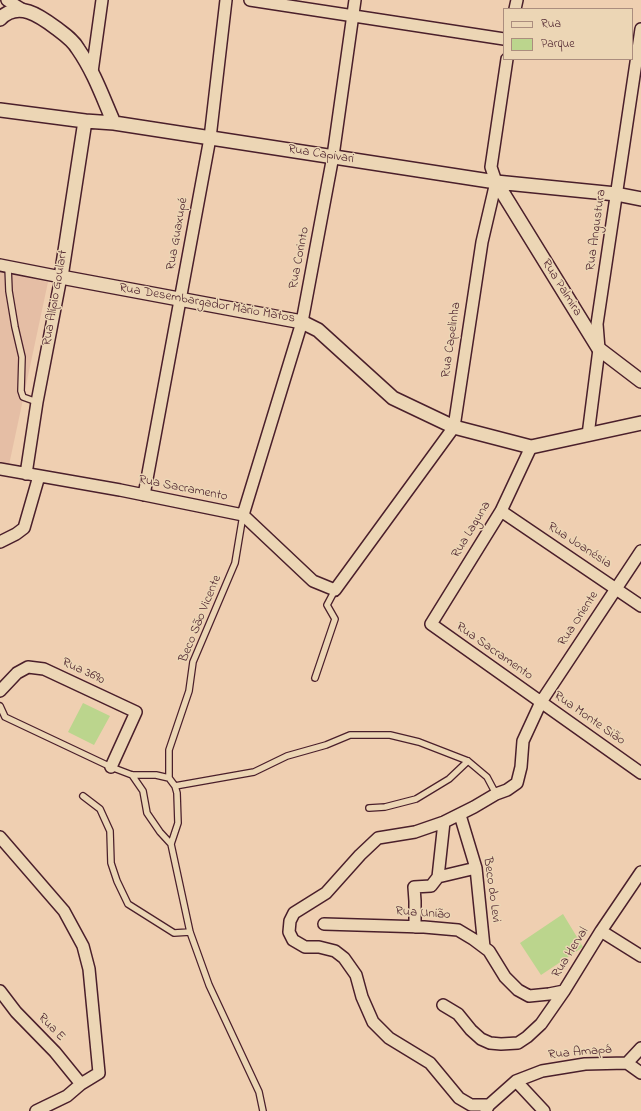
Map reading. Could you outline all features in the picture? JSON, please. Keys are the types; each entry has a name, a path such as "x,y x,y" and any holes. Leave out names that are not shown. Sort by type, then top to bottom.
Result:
{"street":[{"path":"7,0 23,10 34,13 68,37 78,47 92,72 114,123"},
{"path":"92,72 102,0"},
{"name":"Rua Guaxupé","path":"144,496 210,138 226,0"},
{"path":"250,0 503,39"},
{"name":"Rua Corinto","path":"243,515 302,322 333,156 355,0"},
{"path":"0,19 10,11 23,10"},
{"name":"Rua Angustura","path":"588,435 599,349 598,324 641,29"},
{"path":"78,47 84,48 96,43"},
{"name":"Rua Capelinha","path":"335,590 454,427 482,242 496,182 491,167 507,60"},
{"name":"Rua Capivari","path":"0,110 85,121 114,123 496,182 616,194 641,199"},
{"name":"Rua Alípio Goulart","path":"26,474 61,277 85,121"},
{"name":"Rua Palmira","path":"496,182 599,349 641,381"},
{"name":"Rua Desembargador Mário Matos","path":"4,266 302,322 318,330 392,398 454,427 531,447 641,423"},
{"name":"Rua Laguna","path":"431,624 501,511 531,447"},
{"name":"Rua Sacramento","path":"0,469 120,490 243,515"},
{"path":"0,542 24,528 39,476"},
{"name":"Rua Joanésia","path":"501,511 641,606"},
{"path":"243,515 313,581 335,590"},
{"name":"Rua Oriente","path":"496,794 507,790 517,783 521,767 523,741 541,702 641,551"},
{"name":"Rua Sacramento","path":"431,624 541,702"},
{"name":"Rua 3690","path":"0,690 17,673 28,667 44,669 136,712 111,767"},
{"name":"Rua Monte Sião","path":"541,702 641,773"},
{"path":"496,794 444,822 415,832 378,838 360,854 326,893 294,913 290,921 289,932 293,940 305,947 319,947 335,951 344,958 356,976 362,997 373,1022 389,1038 430,1063 459,1098 471,1105 488,1108 516,1081 544,1111"},
{"name":"Beco do Levi","path":"460,814 476,868 484,947"},
{"path":"415,926 414,887 431,886 438,877 444,822"},
{"path":"0,838 64,911 83,946 89,969 99,1073 81,1084 67,1096 36,1111"},
{"path":"438,877 476,868"},
{"name":"Rua Herval","path":"443,1005 458,1014 471,1030 481,1039 490,1043 518,1043 541,1024 641,872"},
{"name":"Rua União","path":"324,924 415,926 458,930 473,939 489,952 505,977 518,990 529,996 564,991"},
{"path":"601,931 641,956"},
{"name":"Rua E","path":"0,991 16,1012 55,1052 81,1084"},
{"name":"Rua Amapá","path":"516,1081 542,1070 585,1064 627,1063 641,1048"},
{"path":"627,1063 641,1073"}],"lane":[{"path":"4,266 22,357 21,391 23,396 38,402"},
{"name":"Beco São Vicente","path":"169,778 169,750 189,691 193,662 236,564 243,515"},
{"path":"315,678 335,618 327,605 335,590"},
{"path":"0,706 6,717 111,767 132,775 156,775 169,778 175,786 177,793 178,823 171,844"},
{"path":"175,786 254,772 287,756 326,745 350,735 390,735 419,742 468,761 486,777 496,794"},
{"path":"369,808 385,807 416,799 448,779 468,761"},
{"path":"132,775 143,791 147,813 160,832 171,844 190,932 209,985 259,1092 263,1111"},
{"path":"84,796 100,809 110,831 111,862 117,881 128,904 174,933 190,932"}],"shaded area":[{"path":"0,272 48,282 9,465 0,464"}],"green space":[{"path":"83,703 110,716 94,745 68,732"},
{"path":"563,914 583,947 541,975 520,943"}]}
